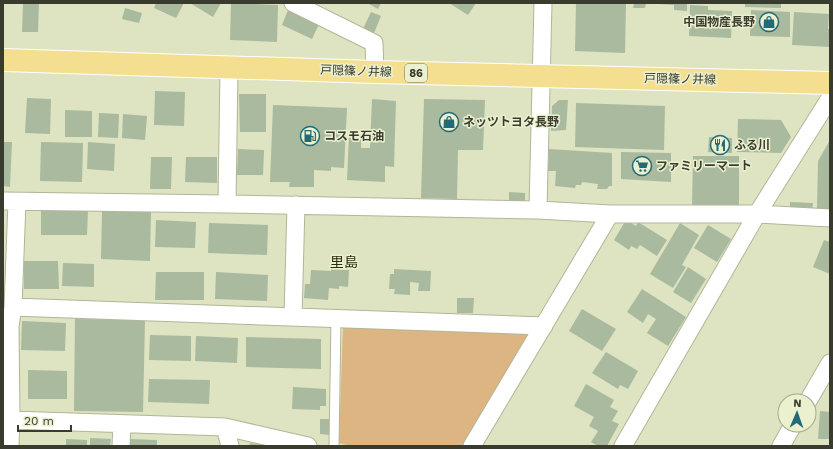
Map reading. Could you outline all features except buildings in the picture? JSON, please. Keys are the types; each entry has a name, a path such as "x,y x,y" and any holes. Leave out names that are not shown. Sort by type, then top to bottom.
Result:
{"main road":[{"name":"戸隠篠ノ井線","path":"3,60 375,72 830,83"}],"street":[{"path":"293,3 374,43 375,72"},
{"path":"538,210 543,3"},
{"path":"227,204 229,67"},
{"path":"623,446 757,214 830,98"},
{"path":"10,446 11,420 7,326 13,307 10,202 296,205 538,210 610,214 757,214 830,218"},
{"path":"293,317 296,205"},
{"path":"472,446 610,214"},
{"path":"13,307 544,326"},
{"path":"813,393 830,363"},
{"path":"11,420 225,428 308,446"},
{"path":"121,446 122,425"},
{"path":"225,428 230,446"},
{"path":"781,446 788,433"}],"lane":[{"path":"334,446 336,318"}],"shaded area":[{"path":"343,325 531,330 463,446 350,446 339,443"}],"place":[{"name":"中国物産長野","path":"769,22"},
{"name":"ネッツトヨタ長野","path":"449,122"},
{"name":"コスモ石油","path":"310,136"},
{"name":"ふる川","path":"720,145"},
{"name":"ファミリーマート","path":"642,166"}],"district":[{"name":"里島","path":"344,262"}]}
